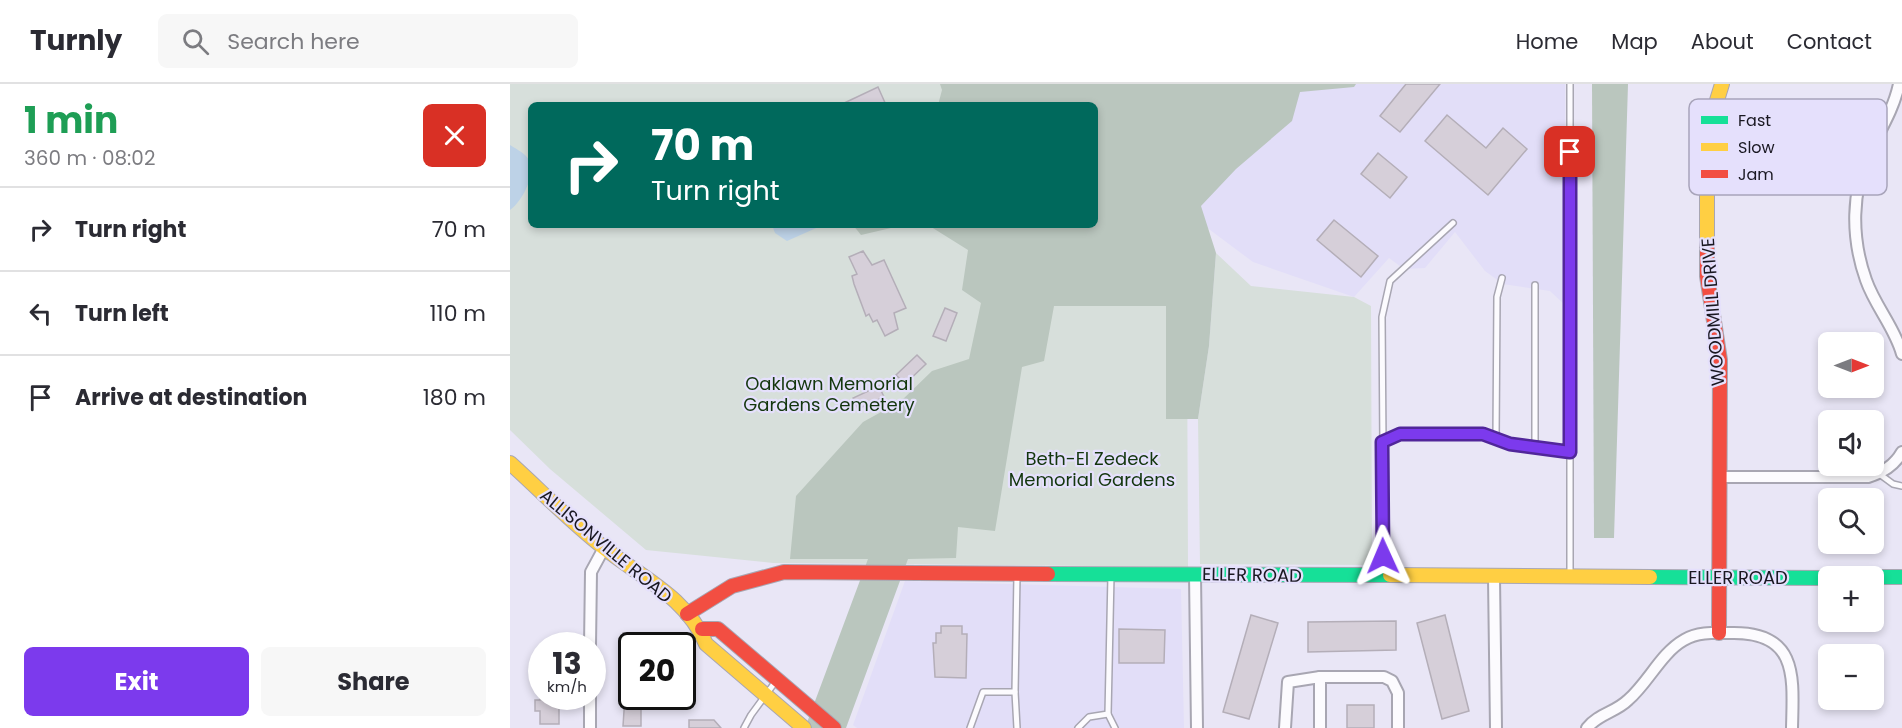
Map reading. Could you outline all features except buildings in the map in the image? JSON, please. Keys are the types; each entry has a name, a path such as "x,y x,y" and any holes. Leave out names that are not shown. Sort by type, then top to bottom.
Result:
{"street":[{"name":"WOODMILL DRIVE","path":"1717,99 1722,84"},
{"path":"1887,118 1899,84"},
{"name":"WOODMILL DRIVE","path":"1707,195 1707,276 1720,360 1719,633"},
{"path":"1858,195 1855,220 1857,249 1867,282 1902,354"},
{"path":"1884,469 1897,461 1902,452"},
{"name":"ALLISONVILLE ROAD","path":"510,463 604,548 668,595 702,629 706,644 804,728"},
{"path":"1720,477 1836,479 1870,476"},
{"path":"590,632 591,572 604,548"},
{"name":"ELLER ROAD","path":"687,614 725,587 774,574 1017,573 1494,578 1818,578"},
{"path":"1196,575 1197,728"},
{"path":"1884,578 1902,577"},
{"path":"1494,578 1496,728"},
{"name":"ALLISONVILLE ROAD","path":"702,629 718,629 834,728"},
{"path":"1587,728 1599,717 1628,701 1677,646 1693,636 1719,633 1757,636 1776,645 1784,653 1791,667 1792,728"},
{"path":"1320,677 1320,728"},
{"path":"1285,728 1288,682 1320,677 1383,677 1392,681 1398,693 1398,728"},
{"path":"590,710 590,728"}],"lane":[{"path":"1570,84 1570,577"},
{"path":"1384,577 1382,317 1390,281 1454,223"},
{"path":"1496,438 1497,297 1502,278"},
{"path":"1535,285 1535,447"},
{"path":"1382,442 1400,434 1483,434 1510,444 1570,452"},
{"path":"1882,476 1893,484 1902,486"},
{"path":"1017,573 1015,692 1017,728"},
{"path":"1111,574 1107,714 1115,728"},
{"path":"744,728 777,680"},
{"path":"970,728 983,692 1015,692"},
{"path":"1078,728 1089,717 1107,714"}],"shaded area":[{"path":"940,84 1356,84 1354,87 1300,92 1292,121 1236,169 1201,206 1216,253 1209,346 1198,419 1166,419 1166,306 1054,306 1044,361 1022,367 995,531 958,527 956,558 908,559 846,728 805,728 868,559 790,559 796,496 863,422 901,401 932,371 969,359 981,303 962,290 968,250 933,228 1098,228 1098,102 939,102 942,90"},
{"path":"1186,84 1565,84 1566,306 1550,291 1503,284 1485,271 1455,232 1425,268 1404,269 1389,258 1354,297 1253,262 1186,212"},
{"path":"1592,84 1628,84 1614,538 1594,538"},
{"path":"855,228 891,228 861,235"},
{"path":"905,581 1181,589 1184,728 857,728 853,725"}],"green space":[{"name":"Oaklawn Memorial Gardens Cemetery","path":"510,84 1186,84 1188,567 773,563 646,550 550,469 510,430"},
{"path":"1216,253 1251,286 1354,297 1371,306 1372,565 1200,564 1198,419 1209,346"}],"water":[{"path":"510,145 528,159 528,185 520,200 510,210"},
{"path":"773,228 816,228 787,241 775,233"}],"traffic: fast":[{"path":"1048,574 1390,575"},
{"path":"1650,577 1818,578"},
{"path":"1884,577 1902,577"}],"traffic: slow":[{"path":"1717,99 1722,84"},
{"path":"1707,195 1707,248"},
{"path":"510,463 591,537 675,601 698,628 706,644 804,728"},
{"path":"1390,575 1650,577"}],"traffic: jam":[{"path":"1707,248 1707,276 1720,360 1719,633"},
{"path":"687,614 732,586 784,572 1048,574"},
{"path":"702,629 718,629 834,728"}],"route":[{"path":"1383,556 1382,442 1400,434 1483,434 1510,444 1570,452 1570,152"}],"park label":[{"name":"Beth-El Zedeck Memorial Gardens","path":"1092,469"}]}
